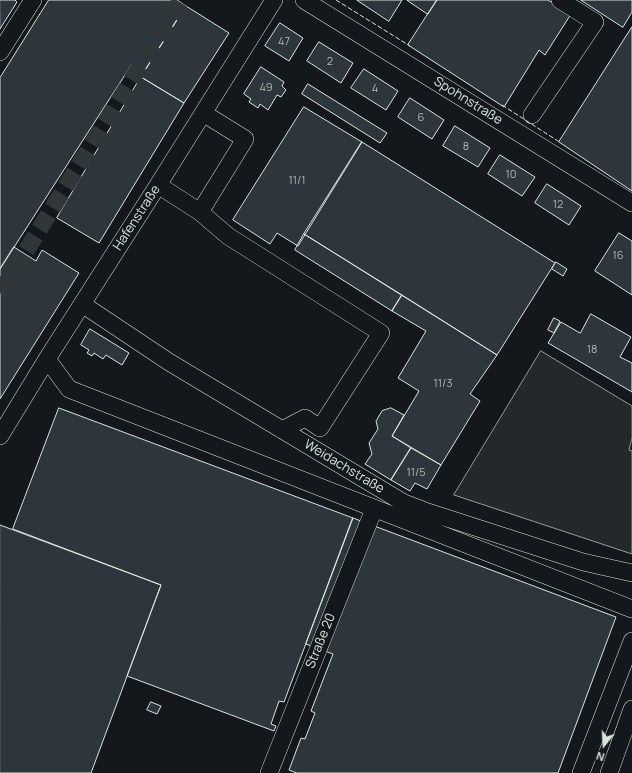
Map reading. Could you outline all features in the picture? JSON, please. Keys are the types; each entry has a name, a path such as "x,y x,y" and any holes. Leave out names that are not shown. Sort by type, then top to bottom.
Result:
{"street":[{"path":"0,52 33,0"},
{"name":"Hafenstraße","path":"0,436 274,0"},
{"name":"Spohnstraße","path":"304,0 632,203"},
{"path":"532,115 595,22 560,0"},
{"path":"200,212 245,139 203,113"},
{"path":"158,185 200,212 228,236 381,333 320,428 305,418 282,430"},
{"name":"Weidachstraße","path":"82,304 169,362 404,503 583,562 632,573"},
{"path":"47,359 69,389 632,609"},
{"name":"Straße 20","path":"269,773 374,509"},
{"path":"581,773 632,641"},
{"path":"608,773 632,710"}],"shaded area":[{"path":"541,351 632,406 632,438 629,450 632,451 632,554 454,495"}],"building":[{"path":"0,0 15,0 17,2 0,29"},
{"path":"49,0 177,0 186,6 144,72 132,64 0,269 0,78"},
{"path":"357,0 402,0 389,21"},
{"path":"407,0 437,0 428,14"},
{"path":"437,0 548,0 571,14 545,55 539,50 504,107 408,45"},
{"path":"581,0 632,0 632,12 623,27"},
{"path":"186,6 229,33 184,103 141,77"},
{"path":"280,23 303,38 289,61 265,46"},
{"path":"632,27 632,191 559,142"},
{"path":"319,42 353,63 341,83 307,61"},
{"path":"261,67 284,82 282,86 286,90 281,97 277,95 268,110 260,104 258,108 249,102 251,99 244,94"},
{"path":"364,69 398,91 386,110 351,88"},
{"path":"141,77 184,103 99,243 57,218"},
{"path":"308,84 387,133 380,143 302,94"},
{"path":"410,98 444,120 432,139 398,117"},
{"path":"304,107 362,142 298,246 277,233 270,244 233,220"},
{"path":"455,126 490,148 478,167 443,146"},
{"path":"362,142 555,263 497,355 304,234"},
{"path":"500,155 535,177 522,196 488,174"},
{"path":"547,184 581,206 569,225 535,203"},
{"path":"619,233 632,241 632,295 595,271"},
{"path":"304,234 402,295 392,311 295,250"},
{"path":"14,247 36,261 42,250 79,273 0,399 0,269"},
{"path":"556,262 567,269 563,276 552,269"},
{"path":"402,295 497,355 470,394 480,401 441,465 392,436 419,391 398,378 426,331 392,311"},
{"path":"591,314 631,337 620,357 632,363 632,392 548,343 561,322 580,333"},
{"path":"554,318 560,321 554,333 548,330"},
{"path":"90,329 129,353 122,365 106,355 103,359 94,353 92,356 87,353 89,350 81,345"},
{"path":"59,408 353,518 284,702 279,701 271,724 276,726 274,731 127,676 161,585 13,529"},
{"path":"391,408 404,415 392,436 411,448 391,480 365,464 372,454 369,443 378,429 376,421 382,411"},
{"path":"411,448 441,465 427,489 415,483 410,491 391,480"},
{"path":"353,518 616,617 558,773 297,773 289,770 301,738 305,739 315,713 311,711 333,654 306,644"},
{"path":"0,525 161,585 91,773 0,773"},
{"path":"151,702 161,706 157,714 147,710"}],"tunnel":[{"path":"0,293 181,0"}],"fence":[{"path":"336,0 410,46"},
{"path":"502,105 561,143"}]}
